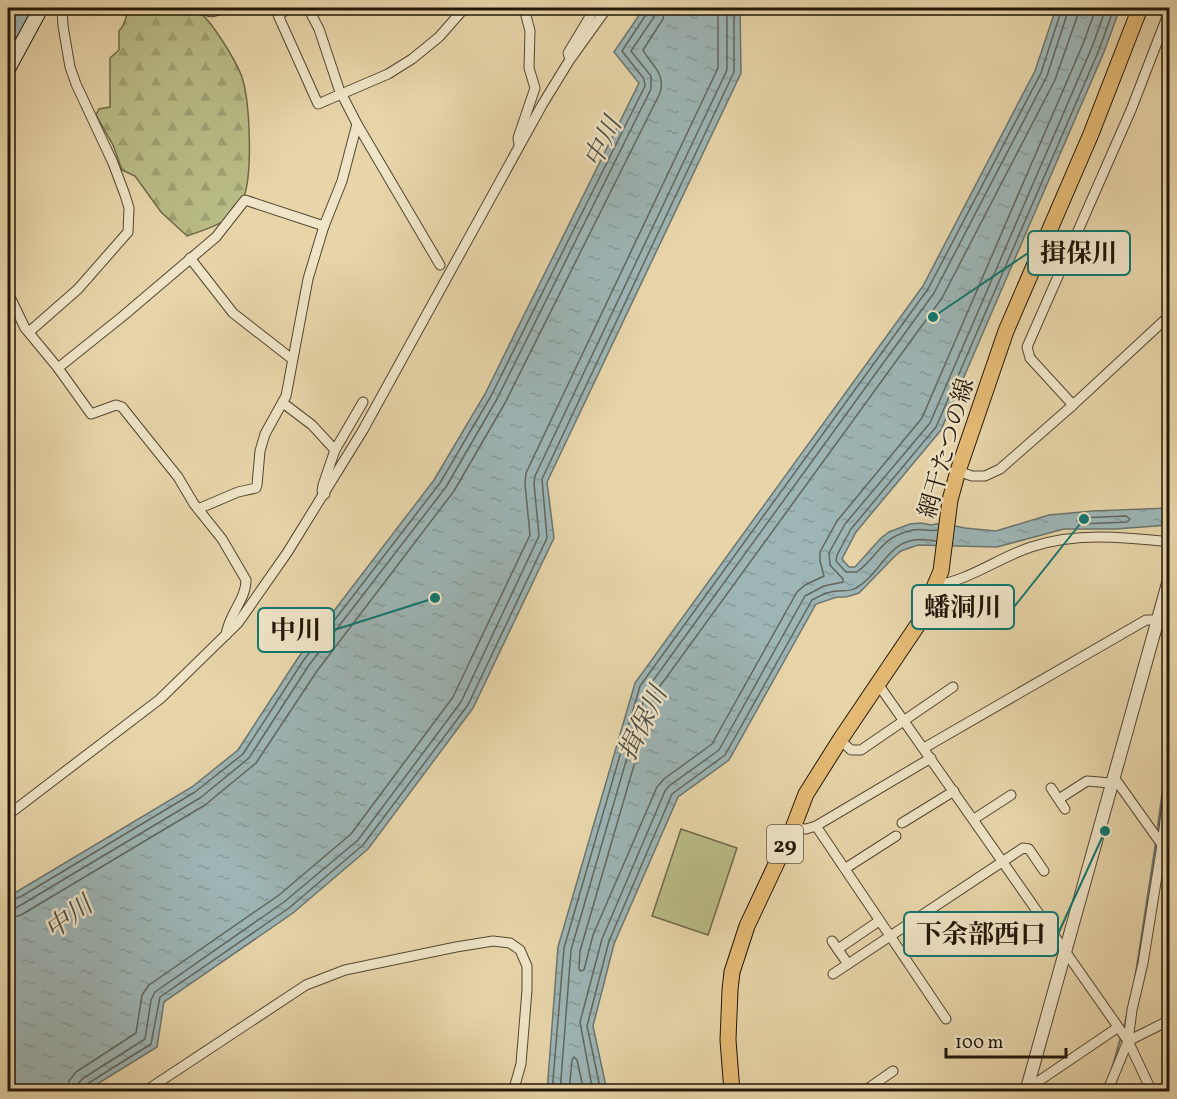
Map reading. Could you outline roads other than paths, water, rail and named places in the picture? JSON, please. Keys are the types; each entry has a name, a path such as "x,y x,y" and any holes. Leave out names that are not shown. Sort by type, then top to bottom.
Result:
{"main road":[{"path":"8,69 41,8"},
{"name":"網干たつの線","path":"732,1092 728,1040 732,972 747,926 793,828 806,794 919,623 936,585 941,571 950,500 1006,331 1091,134 1140,8"}],"street":[{"path":"29,332 78,289 128,232 129,208 125,195 70,66 62,8"},
{"path":"202,8 208,12 221,8"},
{"path":"290,8 278,15 318,104 388,74 412,59 434,42 460,12 468,8"},
{"path":"308,8 319,29 341,93 440,265"},
{"path":"520,145 518,138 536,88 529,68 530,31 524,8"},
{"path":"569,61 568,53 595,8"},
{"path":"8,816 160,699 226,635 267,583 325,494 363,430 520,145 569,61 607,8"},
{"path":"1074,405 1030,358 1026,347 1131,110 1170,9"},
{"path":"198,509 238,492 256,488 260,451 266,434 286,396 308,279 324,226 342,181 357,124"},
{"path":"58,368 123,316 225,228 245,200 324,226"},
{"path":"190,258 233,313 292,359"},
{"path":"8,293 29,332 91,414 116,405 122,407 178,477 198,509 222,539 246,580 243,595 227,626 226,635"},
{"path":"958,471 972,476 985,476 1000,469 1074,405 1170,315"},
{"path":"325,494 322,491 323,485 334,450 363,402"},
{"path":"283,403 312,425 334,450"},
{"path":"936,585 955,581 1013,554 1056,540 1104,537 1170,542"},
{"path":"1026,1090 1170,576"},
{"path":"924,748 1146,620 1158,620 1170,614"},
{"path":"878,684 1128,1041 1152,1092"},
{"path":"840,740 851,750 861,750 953,687"},
{"path":"793,828 806,829 816,826 931,758"},
{"path":"1107,1092 1128,1041 1164,843 1170,778"},
{"path":"1059,799 1087,781 1112,779"},
{"path":"1112,779 1152,833 1164,843 1170,856"},
{"path":"1051,788 1065,809"},
{"path":"902,824 954,790"},
{"path":"974,819 1011,795"},
{"path":"816,826 945,1019"},
{"path":"846,868 896,836"},
{"path":"833,974 1003,861 1027,848 1044,872"},
{"path":"848,964 835,945 879,921"},
{"path":"144,1092 306,985 345,970 456,946 493,941 510,943 520,950 527,966 521,1064 513,1092"},
{"path":"1128,1041 1170,1020"},
{"path":"1026,1090 1117,1028"},
{"path":"863,1092 893,1071"}],"water":[{"name":"中川","path":"644,8 740,8 741,73 547,482 554,538 473,708 368,849 293,913 164,1002 157,1047 86,1091 8,1091 8,897 192,787 238,750 298,658 434,480 485,394 639,83 614,52"},
{"path":"1056,8 1120,8 1104,52 941,430 856,532 842,559 849,567 855,567 881,538 889,532 910,524 941,523 996,531 1049,515 1169,508 1169,525 1115,529 1064,529 997,547 918,545 901,551 859,593 816,604 729,760 678,797 614,944 593,1026 607,1091 547,1092 558,947 635,683 923,286 1035,71"}],"waterway":[{"path":"8,39 25,8"},
{"path":"1157,833 1164,781 1170,763"},
{"path":"1135,979 1156,842"},
{"path":"1124,1029 1127,1014"},
{"path":"1111,1072 1121,1037"}],"place":[{"name":"揖保川","path":"933,317"},
{"name":"蟠洞川","path":"1084,519"},
{"name":"中川","path":"435,598"},
{"name":"下余部西口","path":"1105,831"}]}
